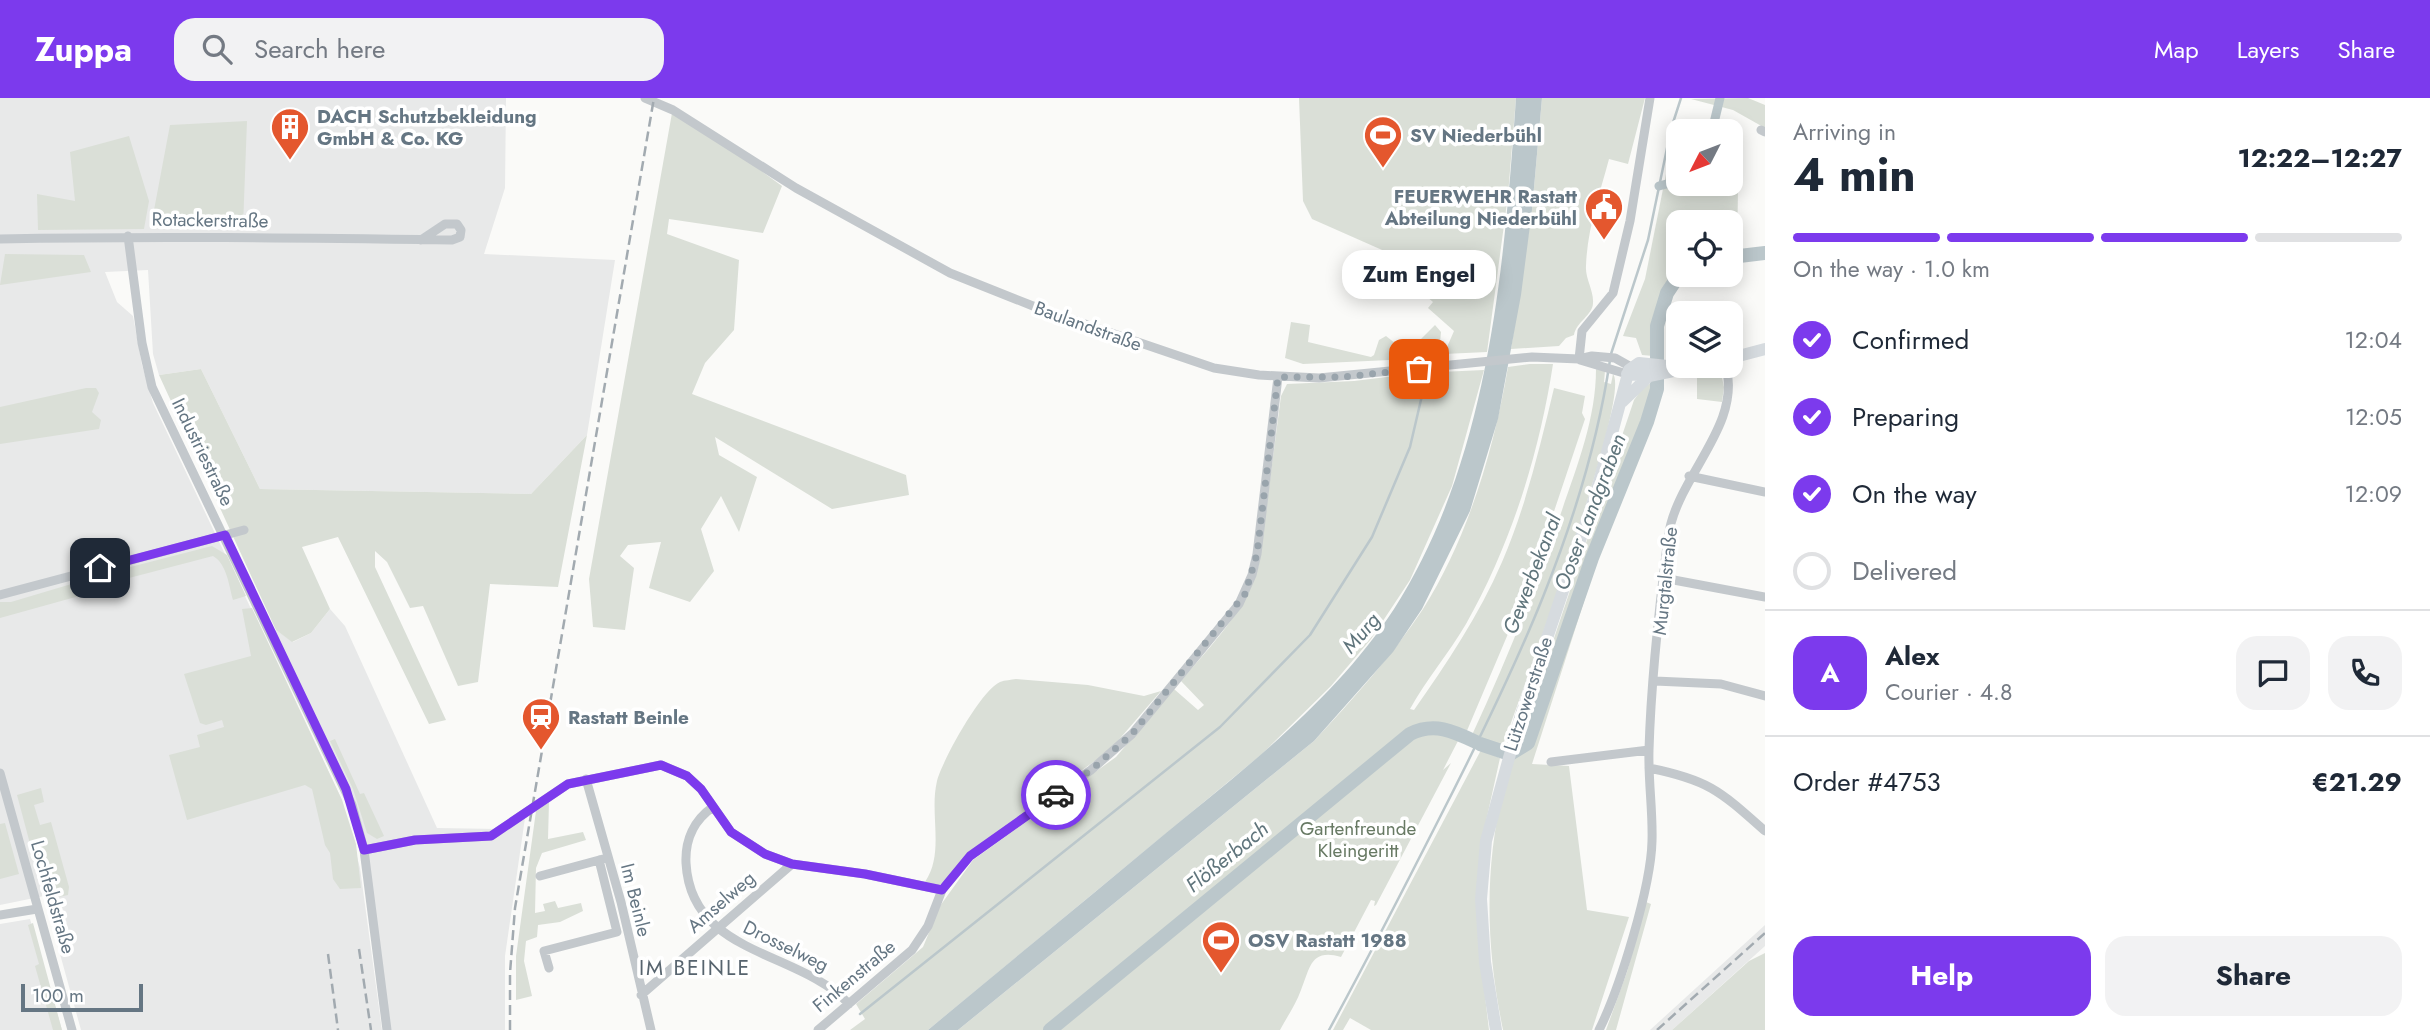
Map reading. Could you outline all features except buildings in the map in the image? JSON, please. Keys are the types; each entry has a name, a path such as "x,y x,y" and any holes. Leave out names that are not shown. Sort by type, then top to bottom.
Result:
{"main road":[{"path":"1743,355 1765,349"},
{"name":"Baulandstraße","path":"1629,370 1666,369"},
{"name":"Lützowerstraße","path":"1496,1030 1485,962 1481,899 1486,841 1509,753 1596,493 1629,370"},
{"path":"1619,406 1633,388 1654,370"}],"street":[{"name":"Baulandstraße","path":"645,98 698,124 861,226 982,287 1175,357 1214,368 1278,377 1342,377 1547,357 1603,357 1615,358 1629,370"},
{"path":"1579,359 1581,331 1613,293 1630,221 1650,98"},
{"name":"Rotackerstraße","path":"0,239 128,236 421,240"},
{"name":"Industriestraße","path":"128,236 148,374 346,789 364,850 387,1030"},
{"name":"Baulandstraße","path":"1579,359 1612,370 1629,370"},
{"name":"Finkenstraße","path":"818,1030 903,959 921,940 942,890 970,856 1112,752 1132,734 1239,604 1252,575 1257,554 1278,377"},
{"name":"Murgtalstraße","path":"1599,1030 1619,981 1652,842 1649,750 1663,578 1675,509 1689,476 1723,418 1729,398 1727,378"},
{"path":"1689,476 1765,492"},
{"path":"0,595 244,530"},
{"path":"1663,578 1765,597"},
{"path":"1655,681 1721,684 1765,696"},
{"path":"1551,762 1649,750"},
{"path":"364,850 415,840 491,836 556,790 586,779 661,765 687,776 742,841 792,864 865,874 942,890"},
{"path":"1649,768 1688,776 1708,784 1765,831"},
{"name":"Lochfeldstraße","path":"0,773 72,1030"},
{"name":"Im Beinle","path":"549,968 544,951 617,932 586,779"},
{"name":"Drosselweg","path":"713,807 694,827 685,855 693,893 717,928 741,944 821,981 849,1004"},
{"path":"540,876 603,859"},
{"name":"Im Beinle","path":"603,859 621,902 651,1030"},
{"name":"Amselweg","path":"641,995 792,864"},
{"path":"0,915 37,909"}],"shaded area":[{"path":"0,98 506,98 505,188 484,254 615,260 587,435 531,494 260,489 201,369 159,375 153,354 148,270 105,272 117,302 133,316 142,365 153,403 342,800 360,868 382,1030 81,1030 44,896 0,905"},
{"path":"1516,98 1542,98 1521,295 1498,419 1470,511 1422,609 1393,652 1314,741 958,1030 928,1030 1289,730 1345,672 1394,609 1426,551 1451,490 1471,427 1497,296"},
{"path":"330,609 345,626 437,828 499,829 525,818 505,956 505,1030 390,1030 355,804 271,632 276,630 293,642 311,633"},
{"path":"30,919 62,1030 0,1030 0,924"},
{"path":"1765,925 1765,946 1672,1030 1650,1030"}],"green space":[{"name":"SV Niederbühl","path":"1299,98 1516,98 1508,195 1487,352 1444,354 1454,331 1428,308 1433,302 1401,275 1407,261 1312,219 1303,201"},
{"path":"1542,98 1645,98 1628,164 1609,159 1595,212 1586,266 1593,298 1590,311 1574,335 1566,338 1559,346 1511,349 1532,210"},
{"path":"1748,98 1765,105 1765,128 1733,110 1691,99"},
{"path":"672,113 708,132 782,186 763,233 669,219 667,234 739,260 734,330 705,363 692,394 906,475 909,495 832,509 715,437 719,455 757,477 739,532 721,496 701,529 714,571 690,602 649,588 661,542 628,545 620,556 634,568 625,630 593,627 589,579"},
{"path":"247,121 243,227 151,226 170,125"},
{"path":"129,136 149,201 144,229 38,230 37,194 75,201 70,152"},
{"path":"1666,174 1666,196 1738,196 1738,210 1666,210 1667,287 1655,319 1653,356 1642,355 1636,338 1623,336 1645,279"},
{"path":"5,254 84,255 91,272 0,285"},
{"path":"1291,322 1310,325 1308,342 1371,357 1379,340 1386,336 1396,344 1402,339 1413,347 1435,325 1441,332 1440,343 1433,358 1303,364 1285,358"},
{"path":"1553,364 1540,432 1510,531 1466,624 1410,709 1414,710 1462,638 1502,562 1525,498 1554,388 1585,396 1582,413 1585,419 1532,577 1466,733 1434,726 1419,728 1402,736 1046,1030 958,1030 1314,741 1371,677 1423,609 1453,553 1487,461 1508,367"},
{"path":"201,369 260,489 531,494 587,435 558,587 490,584 478,682 458,686 423,606 410,608 387,562 375,551 375,567 446,720 429,724 338,537 302,547 330,609 311,633 292,642 276,630 159,375"},
{"path":"1596,369 1605,371 1604,382 1611,384 1613,374 1614,394 1606,435 1571,551 1503,745 1472,735 1520,625 1573,478 1593,406"},
{"path":"1484,370 1452,486 1410,580 1371,639 1331,686 1262,754 928,1030 850,1030 865,1019 856,1004 923,947 940,906 973,860 1116,757 1174,689 1198,710 1204,705 1181,681 1227,626 1253,581 1259,564 1281,396 1287,384 1354,381 1436,371 1438,383 1440,372"},
{"path":"1697,378 1722,378 1722,402 1697,399"},
{"path":"1662,379 1656,412 1604,539 1532,764 1569,766 1587,910 1629,917 1592,1030 1503,1030 1493,969 1490,880 1503,790 1634,400 1644,386"},
{"path":"96,388 99,393 92,412 101,420 99,429 0,444 0,407"},
{"path":"212,546 227,555 246,596 233,600 224,570 213,556 110,583 107,573"},
{"path":"95,577 101,586 89,589 90,593 0,618 0,602 11,602"},
{"path":"252,608 342,800 356,844 361,888 340,889 333,879 330,853 325,845 312,789 305,785 187,820 169,755 200,747 197,735 224,727 222,720 206,725 200,723 184,674 251,656 242,609"},
{"path":"1016,679 1088,685 1144,696 1161,691 1110,750 974,848 946,882 939,885 925,882 934,859 935,794 940,771 963,727 983,698 1000,682"},
{"name":"Gartenfreunde Kleingeritt","path":"1429,729 1460,737 1443,770 1451,763 1376,905 1374,906 1375,901 1371,900 1341,957 1323,955 1313,962 1297,1000 1280,1030 1054,1030 1396,748"},
{"path":"335,739 360,794 364,793 384,836 377,839 367,833 353,789 330,741"},
{"path":"1481,750 1500,758 1481,844 1481,962 1489,1030 1371,1030 1350,1018 1343,1030 1333,1030"},
{"path":"41,788 44,802 34,805 40,825 51,822 69,887 68,895 45,900 17,795"},
{"path":"549,802 548,839 583,832 586,840 542,853 536,868 535,913 545,911 543,904 555,901 558,908 581,903 583,911 560,922 538,925 537,937 526,941 524,961 532,996 516,1000 516,956 536,811"},
{"path":"5,823 19,874 0,879 0,824"},
{"path":"1646,902 1651,904 1616,1030 1606,1030 1627,972"},
{"path":"33,923 62,1030 53,1030 35,966 39,964 28,925"},
{"path":"1765,953 1765,1030 1672,1030 1749,961"}],"waterway":[{"name":"Gewerbekanal","path":"1611,354 1648,240 1671,129 1681,98"},
{"path":"1715,119 1720,98"},
{"path":"1659,186 1666,184"},
{"name":"Ooser Landgraben","path":"1743,256 1765,253"},
{"name":"Ooser Landgraben","path":"1480,744 1510,754 1528,743 1592,558 1647,422 1657,389 1657,326 1671,287"},
{"name":"Gewerbekanal","path":"1329,1030 1467,764 1543,596 1584,480 1599,421 1610,360"},
{"path":"860,1014 1220,727 1310,635 1372,537 1410,447 1427,374"},
{"name":"Flößerbach","path":"1050,1030 1410,734 1435,728 1451,731 1476,742"}],"railway":[{"path":"510,1030 510,973 515,908 654,98"},
{"path":"1657,1030 1765,933"},
{"path":"359,949 371,1030"},
{"path":"328,954 338,1030"}],"way so far":[{"path":"1056,795 1091,770 1132,734 1245,594 1257,554 1278,377 1342,377 1419,369"}],"place":[{"name":"DACH Schutzbekleidung GmbH & Co. KG","path":"290,161"},
{"name":"SV Niederbühl","path":"1383,169"},
{"name":"FEUERWEHR Rastatt Abteilung Niederbühl","path":"1604,241"},
{"name":"Zum Engel","path":"1419,369"},
{"name":"Rastatt Beinle","path":"541,751"},
{"name":"OSV Rastatt 1988","path":"1221,974"}],"district":[{"name":"IM BEINLE","path":"695,968"}],"route":[{"path":"100,568 225,535 254,601 346,789 364,850 415,840 491,836 568,784 661,765 678,771 695,783 731,832 753,849 792,864 865,874 942,890 970,856 1056,795"}],"water label":[{"name":"Murg","path":"1361,633"}]}
